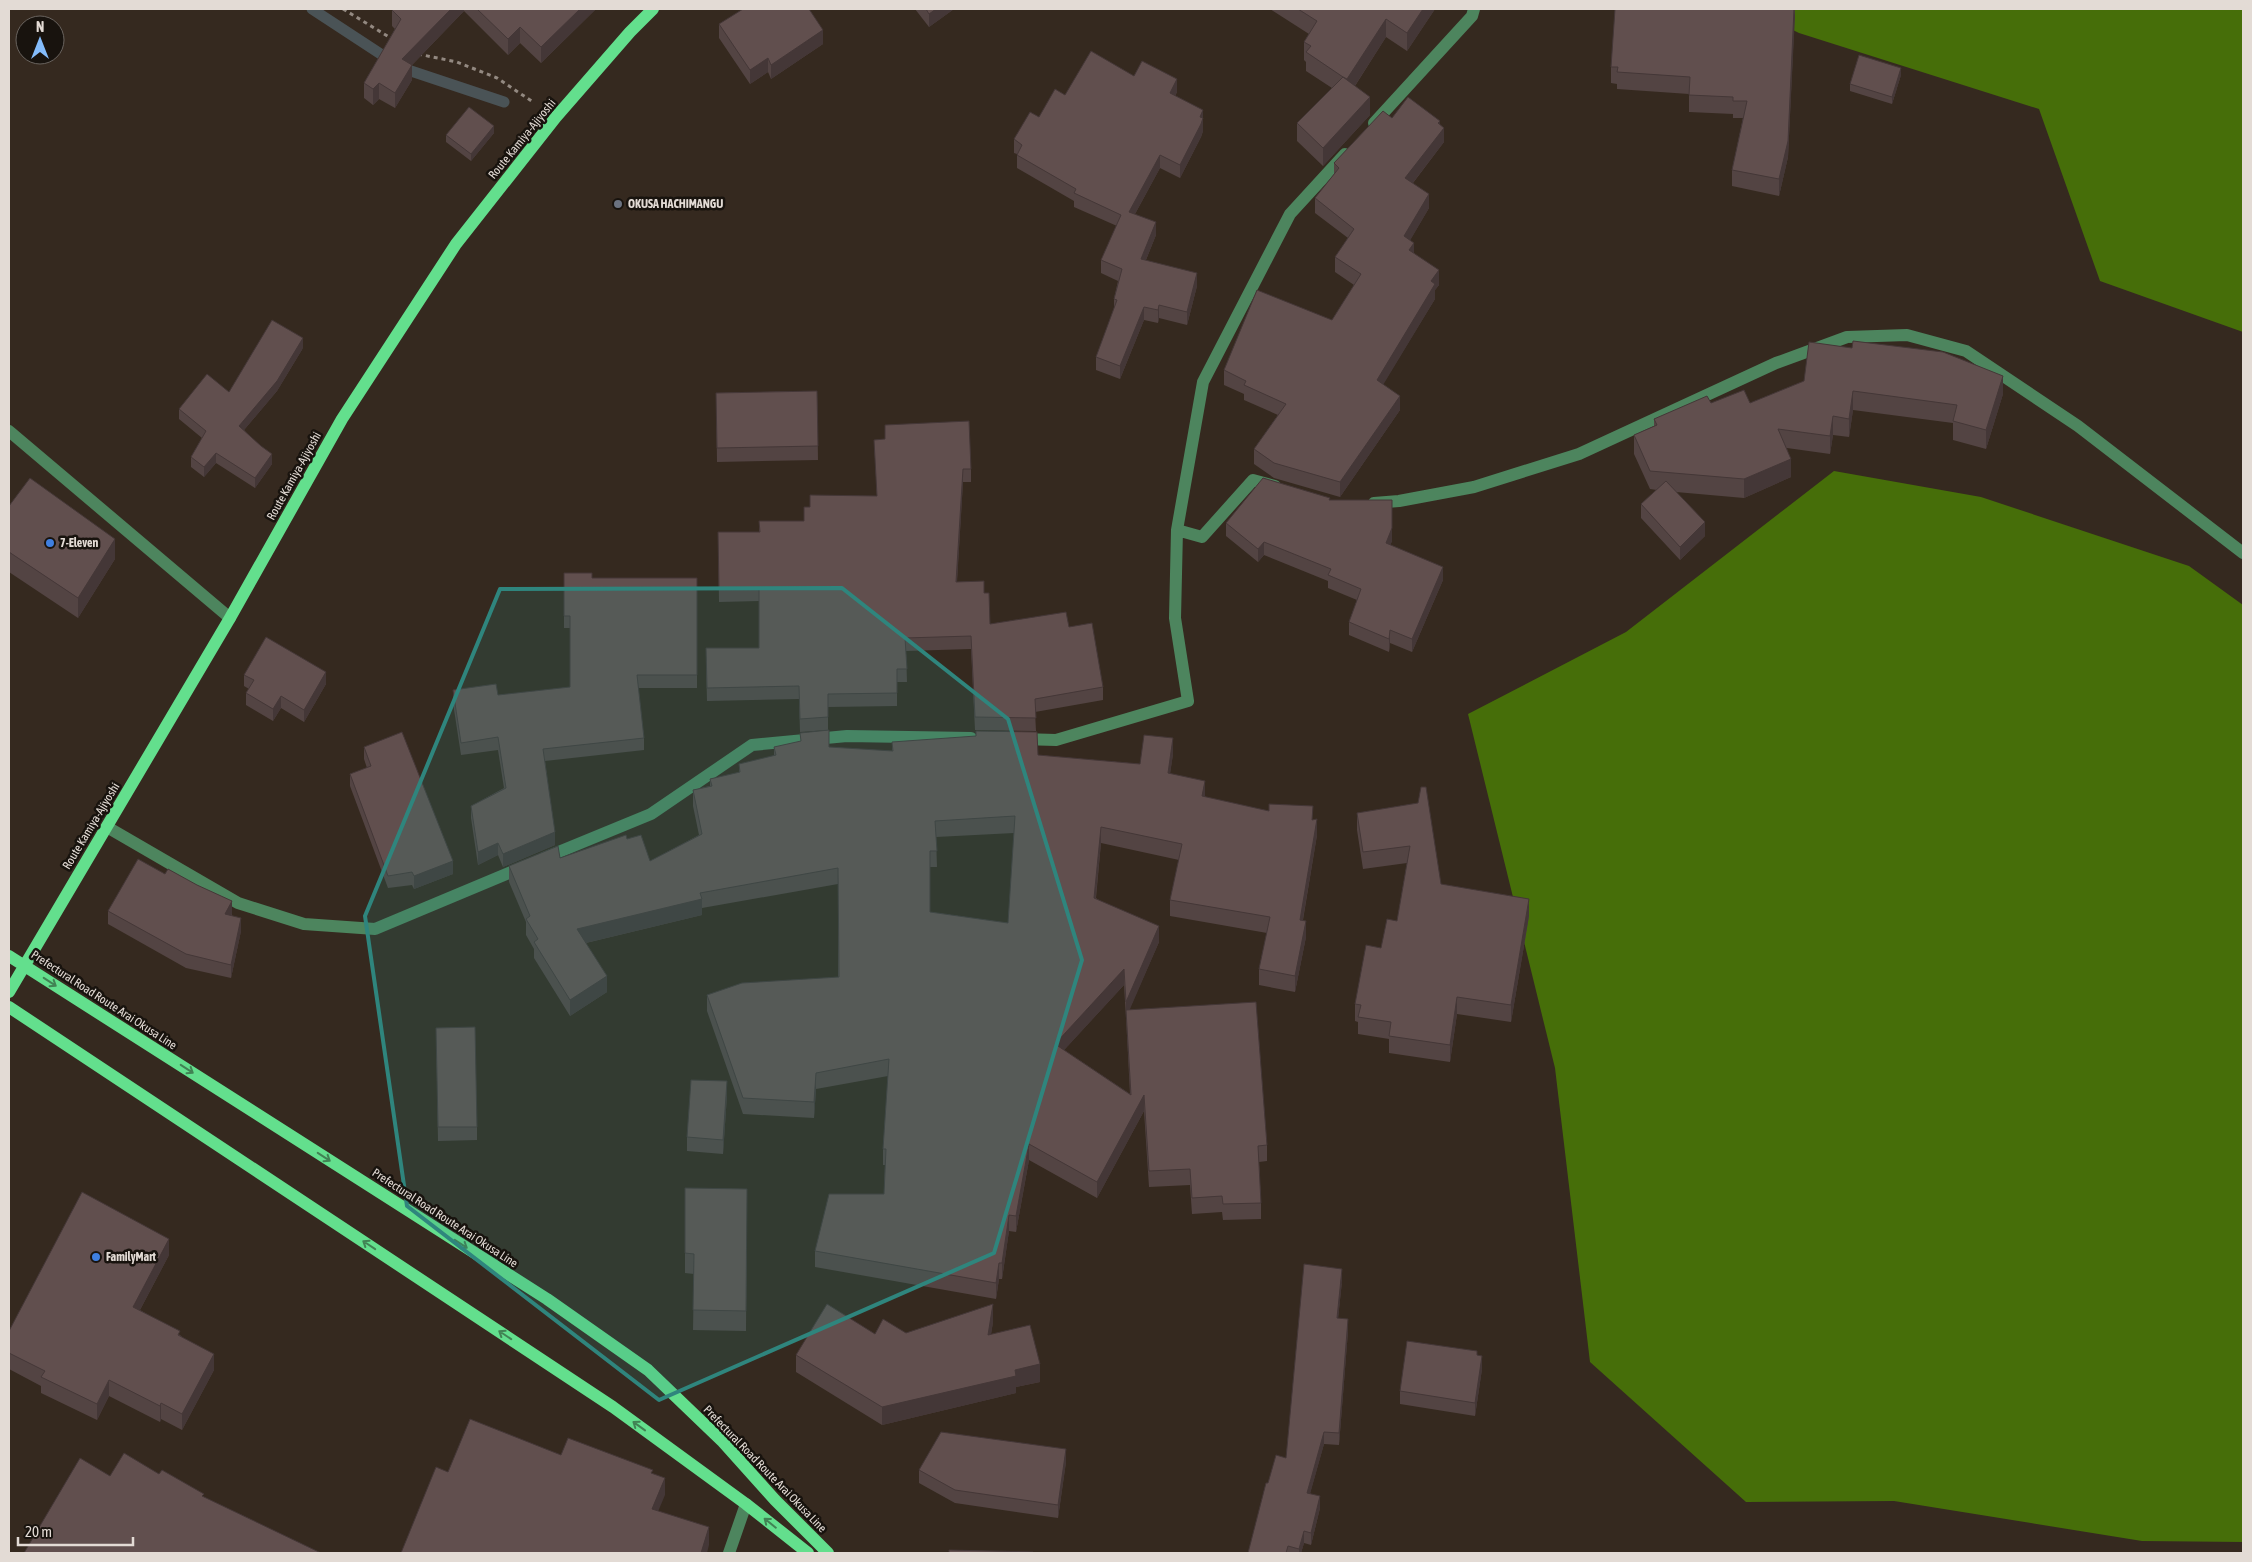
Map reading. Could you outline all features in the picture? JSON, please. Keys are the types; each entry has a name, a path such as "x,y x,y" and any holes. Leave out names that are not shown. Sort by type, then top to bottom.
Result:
{"main road":[{"name":"Route Kamiya-Ajiyoshi","path":"9,992 230,618 342,419 456,244 556,117 630,32 653,9"},
{"name":"Prefectural Road Route Arai Okusa Line","path":"9,956 547,1299 648,1370 723,1442 775,1500 828,1553"},
{"path":"9,1007 612,1407 746,1504 808,1553"}],"street":[{"path":"1364,133 1472,16 1474,9"},
{"path":"1007,739 1056,740 1188,702 1175,618 1177,530 1203,382 1290,214 1351,148"},
{"path":"1363,503 1398,501 1474,487 1579,454 1776,363 1847,337 1907,335 1966,351 2078,426 2243,553"},
{"path":"9,431 230,618"},
{"path":"1177,530 1202,537 1253,480 1290,491"},
{"path":"107,827 238,903 304,924 374,929 651,814 752,745 848,736 987,738"},
{"path":"729,1553 746,1504"}],"path":[{"path":"343,9 396,41"},
{"path":"412,51 421,56 457,62 497,78 556,117"}],"highlighted area":[{"path":"842,588 1008,719 1082,960 994,1253 659,1400 407,1206 365,916 500,589"}],"green space":[{"path":"1750,9 2243,9 2243,332 2100,281 2039,109 1799,33"},
{"path":"1834,471 1981,497 2189,566 2243,605 2243,1542 2142,1541 1894,1501 1746,1502 1590,1362 1555,1068 1468,714 1626,632"}],"building":[{"path":"451,9 402,59 412,65 395,93 379,83 373,89 364,83 401,19 392,10"},
{"path":"477,9 580,9 541,47 520,27 508,39"},
{"path":"743,9 809,9 823,30 771,65 768,58 750,70 719,24"},
{"path":"926,9 936,9 929,14"},
{"path":"1298,9 1423,9 1407,33 1386,19 1347,79 1306,52 1311,46 1304,42 1317,21"},
{"path":"1615,9 1794,9 1788,141 1779,179 1732,170 1747,101 1733,101 1733,97 1689,95 1690,77 1617,72 1618,67 1611,67"},
{"path":"1091,51 1134,76 1142,61 1177,79 1170,93 1203,110 1200,117 1203,118 1201,124 1180,165 1160,155 1129,212 1156,222 1141,259 1197,273 1187,312 1159,305 1158,310 1144,307 1120,366 1096,357 1117,300 1114,299 1122,269 1101,260 1121,215 1074,193 1076,189 1017,155 1022,145 1014,139 1030,112 1039,117 1055,89 1065,95"},
{"path":"1859,55 1901,68 1892,97 1850,84"},
{"path":"1343,77 1370,97 1323,148 1297,123"},
{"path":"1408,97 1440,121 1438,123 1444,128 1405,178 1429,194 1404,236 1414,243 1409,250 1439,270 1431,281 1435,284 1377,380 1400,396 1340,482 1274,463 1254,449 1286,404 1244,385 1246,381 1224,370 1257,290 1332,320 1361,274 1335,257 1354,229 1315,198 1339,168 1334,163 1383,111 1392,118"},
{"path":"469,107 494,126 471,154 446,135"},
{"path":"272,320 303,338 277,381 239,426 272,454 255,478 216,453 204,467 191,457 206,431 179,409 207,374 229,392"},
{"path":"1853,341 1943,352 2003,376 1986,430 1953,421 1957,405 1853,391 1849,419 1833,416 1830,436 1778,429 1791,459 1744,479 1650,471 1634,435 1657,425 1654,419 1707,396 1711,403 1744,390 1750,403 1804,381 1809,342 1852,348"},
{"path":"817,391 818,446 717,448 716,393"},
{"path":"969,421 971,469 963,469 956,582 984,581 984,593 989,593 990,624 1066,612 1069,627 1092,623 1103,687 1035,699 1036,718 975,717 971,636 905,638 907,669 897,669 897,693 828,694 828,717 800,719 799,686 707,688 706,648 759,648 759,588 719,589 718,532 760,532 759,521 804,521 804,507 810,507 810,495 877,496 874,440 885,439 885,425"},
{"name":"7-Eleven","path":"30,478 115,539 78,598 9,552 9,506"},
{"path":"1263,478 1330,498 1329,500 1392,500 1392,528 1386,543 1443,567 1412,639 1390,630 1389,639 1349,622 1361,589 1328,575 1331,569 1264,542 1258,549 1226,523"},
{"path":"1666,481 1705,522 1680,547 1641,504"},
{"path":"564,573 592,573 592,578 697,578 697,675 637,675 644,738 543,749 555,832 503,854 498,843 478,852 471,806 506,788 498,737 461,743 453,690 496,684 498,695 570,687 570,616 564,616"},
{"path":"266,637 326,672 304,710 281,696 273,709 246,693 254,680 244,675"},
{"path":"829,730 829,747 893,751 892,742 976,736 976,731 1037,732 1038,755 1140,764 1144,735 1173,738 1168,773 1205,781 1202,796 1269,811 1269,804 1313,806 1312,820 1317,819 1300,920 1306,921 1295,976 1259,969 1270,917 1170,900 1182,844 1101,827 1094,898 1159,926 1126,1002 1124,969 1055,1044 1131,1095 1126,1010 1256,1002 1267,1145 1258,1146 1261,1203 1223,1204 1222,1196 1192,1198 1190,1169 1149,1171 1144,1095 1097,1182 1029,1144 1016,1216 1009,1215 1002,1263 999,1263 996,1283 815,1251 829,1194 884,1194 886,1149 883,1149 889,1059 816,1073 814,1102 743,1098 707,995 742,983 839,977 838,868 700,893 702,899 577,929 607,976 570,1000 534,942 538,939 526,919 530,916 509,866 558,846 560,858 626,835 627,839 641,835 650,861 702,834 693,790 712,786 710,779 740,772 739,764 776,755 774,747 801,741 800,733","holes":["1015,816 1008,923 930,912 930,851 937,851 935,821"]},
{"path":"402,732 453,861 414,876 412,872 388,876 350,774 371,766 364,747"},
{"path":"1421,787 1426,787 1441,884 1529,899 1511,1005 1457,997 1450,1045 1389,1036 1391,1022 1358,1017 1361,1005 1355,1004 1366,945 1381,948 1387,919 1397,921 1410,846 1363,852 1357,813 1418,803"},
{"path":"138,859 165,874 168,869 232,901 225,914 241,918 231,965 186,954 108,911"},
{"path":"475,1027 477,1127 438,1127 436,1028"},
{"path":"691,1080 727,1081 723,1140 687,1137"},
{"path":"685,1188 747,1189 746,1311 693,1310 694,1254 685,1253"},
{"path":"82,1192 169,1239 133,1307 180,1331 178,1335 214,1354 182,1414 161,1403 160,1406 109,1380 97,1404 41,1377 45,1371 9,1353 9,1331"},
{"path":"1304,1264 1342,1269 1337,1318 1348,1319 1339,1433 1324,1432 1307,1493 1320,1496 1311,1533 1304,1531 1299,1549 1288,1546 1286,1553 1248,1553 1266,1483 1268,1483 1276,1455 1286,1458"},
{"path":"827,1304 875,1334 883,1319 906,1333 993,1304 988,1335 1030,1325 1040,1364 1015,1370 1016,1376 882,1407 796,1355"},
{"path":"1407,1341 1477,1351 1477,1355 1482,1356 1475,1403 1400,1391"},
{"path":"470,1419 561,1455 568,1438 653,1470 651,1473 665,1478 652,1509 709,1527 701,1553 401,1553 436,1467 448,1472"},
{"path":"941,1432 1066,1449 1058,1505 955,1490 919,1470"},
{"path":"124,1453 159,1474 162,1470 204,1494 202,1496 321,1553 24,1553 80,1458 110,1476"},
{"path":"949,1550 1033,1552 1033,1553 949,1553"}],"waterway":[{"path":"312,9 402,68 504,102"}],"place":[{"name":"OKUSA HACHIMANGU","path":"618,204"},
{"name":"7-Eleven","path":"50,543"},
{"name":"FamilyMart","path":"96,1257"}]}
